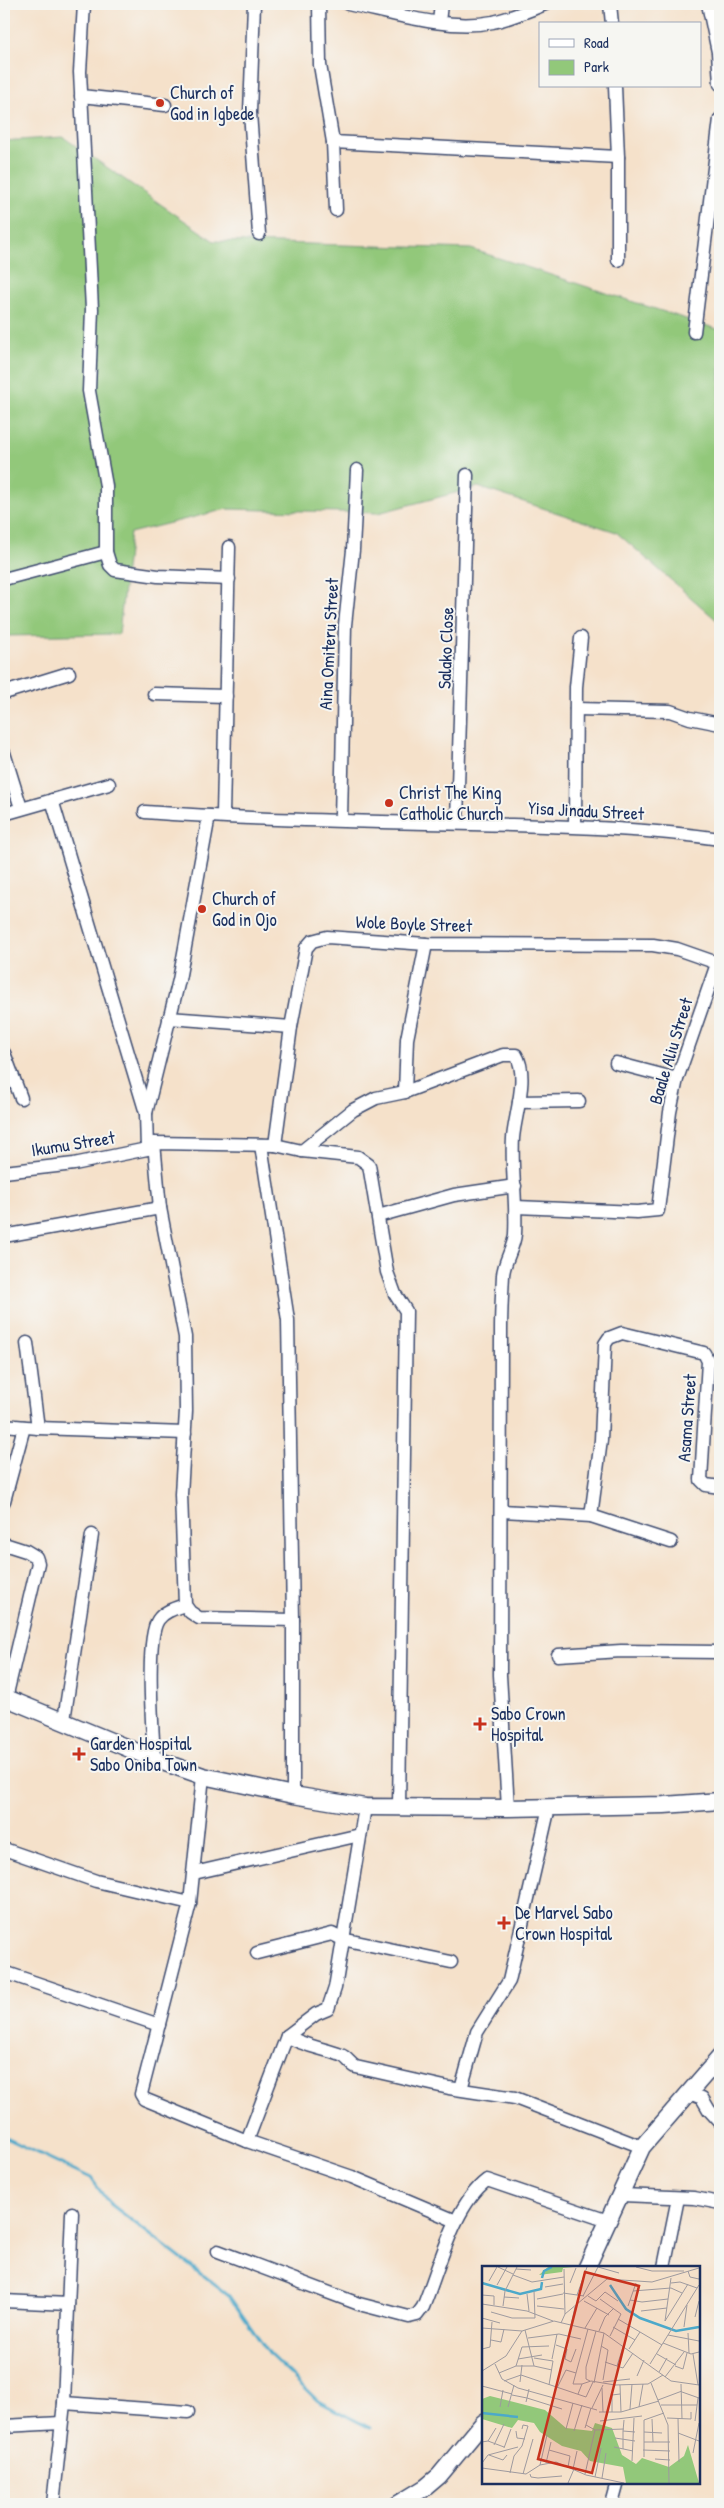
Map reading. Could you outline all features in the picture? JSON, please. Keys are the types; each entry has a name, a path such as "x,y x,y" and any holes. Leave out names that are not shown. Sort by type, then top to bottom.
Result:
{"main road":[{"path":"5,1698 64,1720 154,1759 203,1776 293,1795 365,1806 508,1808 720,1801"},
{"path":"587,2266 622,2195 642,2147 720,2057"},
{"path":"398,2504 426,2487 439,2476 482,2424"}],"street":[{"path":"84,4 80,72 92,309 89,391 106,486 106,552 110,565 115,570 158,576 229,579"},
{"path":"254,4 250,103 259,234"},
{"path":"319,4 320,65 333,142 336,210"},
{"path":"348,4 439,22 492,22 524,13 545,4"},
{"path":"439,22 441,4"},
{"path":"610,4 612,22"},
{"path":"708,4 718,52 720,84"},
{"path":"615,88 618,157 618,260"},
{"path":"81,96 165,105"},
{"path":"694,332 716,201 720,120"},
{"path":"333,142 618,157"},
{"name":"Aina Omiteru Street","path":"341,820 345,625 353,550 357,470"},
{"name":"Salako Close","path":"457,822 468,475"},
{"path":"223,815 229,547"},
{"path":"4,579 106,552"},
{"path":"575,826 576,709 581,638"},
{"path":"4,693 69,673"},
{"path":"154,694 226,696"},
{"path":"576,709 670,711 690,718 720,724"},
{"path":"4,753 20,808"},
{"path":"4,814 108,784"},
{"path":"52,800 146,1113 160,1208 185,1337 185,1433 181,1494 185,1605 190,1612 200,1618 294,1620"},
{"name":"Yisa Jinadu Street","path":"145,812 209,816 575,826 688,834 720,839"},
{"path":"146,1113 179,980 209,816"},
{"name":"Wole Boyle Street","path":"275,1145 291,1027 306,948 312,941 327,937 426,944 653,945 677,949 718,964"},
{"path":"405,1092 407,1039 426,944"},
{"name":"Baale Aliu Street","path":"516,1207 637,1212 658,1210 670,1112 676,1080 718,964"},
{"path":"169,1018 291,1027"},
{"path":"4,1053 21,1098"},
{"path":"302,1151 353,1110 376,1098 405,1092 503,1055 516,1055 520,1063 520,1102 513,1138 516,1207 514,1245 504,1280 501,1331 502,1511 500,1675 508,1808"},
{"path":"616,1063 676,1080"},
{"path":"520,1102 579,1102"},
{"path":"260,1144 288,1320 294,1620 293,1795"},
{"name":"Ikumu Street","path":"4,1172 74,1164 150,1146 275,1145 302,1151 358,1157 364,1160 369,1165 378,1216"},
{"path":"398,1807 406,1320 387,1272 378,1216 454,1195 515,1186"},
{"path":"4,1236 160,1208"},
{"name":"Asama Street","path":"591,1516 601,1440 605,1344 609,1338 622,1333 704,1353 708,1361 701,1480 706,1485 720,1488"},
{"path":"27,1343 38,1428"},
{"path":"4,1425 185,1433"},
{"path":"4,1501 24,1427"},
{"path":"502,1511 591,1516 671,1542"},
{"path":"64,1720 92,1535"},
{"path":"4,1544 26,1551 36,1557 38,1563 5,1698"},
{"path":"154,1759 150,1679 155,1630 158,1620 165,1613 185,1605"},
{"path":"558,1655 621,1651 720,1652"},
{"path":"203,1776 190,1903 142,2089 144,2099 247,2141 352,2177 456,2220"},
{"path":"247,2141 287,2036 316,2014 328,2009 335,1988 365,1806"},
{"path":"461,2089 477,2032 509,1981 549,1807"},
{"path":"194,1873 360,1835"},
{"path":"4,1849 96,1880 190,1903"},
{"path":"257,1953 332,1934 342,1939 450,1962"},
{"path":"4,1972 159,2025"},
{"path":"287,2036 302,2045 343,2056 356,2067 461,2089 515,2098 642,2147"},
{"path":"689,2093 702,2098 708,2110 720,2122"},
{"path":"218,2251 359,2304 409,2317 417,2315 423,2308 456,2220 480,2185 487,2180 608,2221"},
{"path":"622,2195 720,2202"},
{"path":"664,2266 678,2198"},
{"path":"53,2504 64,2403 72,2213"},
{"path":"4,2301 68,2304"},
{"path":"64,2403 188,2412"},
{"path":"4,2426 61,2423"},
{"path":"612,2504 618,2483"}],"green space":[{"path":"63,137 214,241 471,249 720,330 720,623 616,532 478,487 378,513 227,509 130,533 119,634 4,636 4,141"}],"waterway":[{"path":"4,2137 91,2178 108,2202 229,2296 270,2355 318,2401 370,2428"}],"place":[{"name":"Church of God in Igbede","path":"160,103"},
{"name":"Christ The King Catholic Church","path":"389,803"},
{"name":"Church of God in Ojo","path":"202,909"},
{"name":"Sabo Crown Hospital","path":"480,1724"},
{"name":"Garden Hospital Sabo Oniba Town","path":"79,1754"},
{"name":"De Marvel Sabo Crown Hospital","path":"504,1923"}]}
